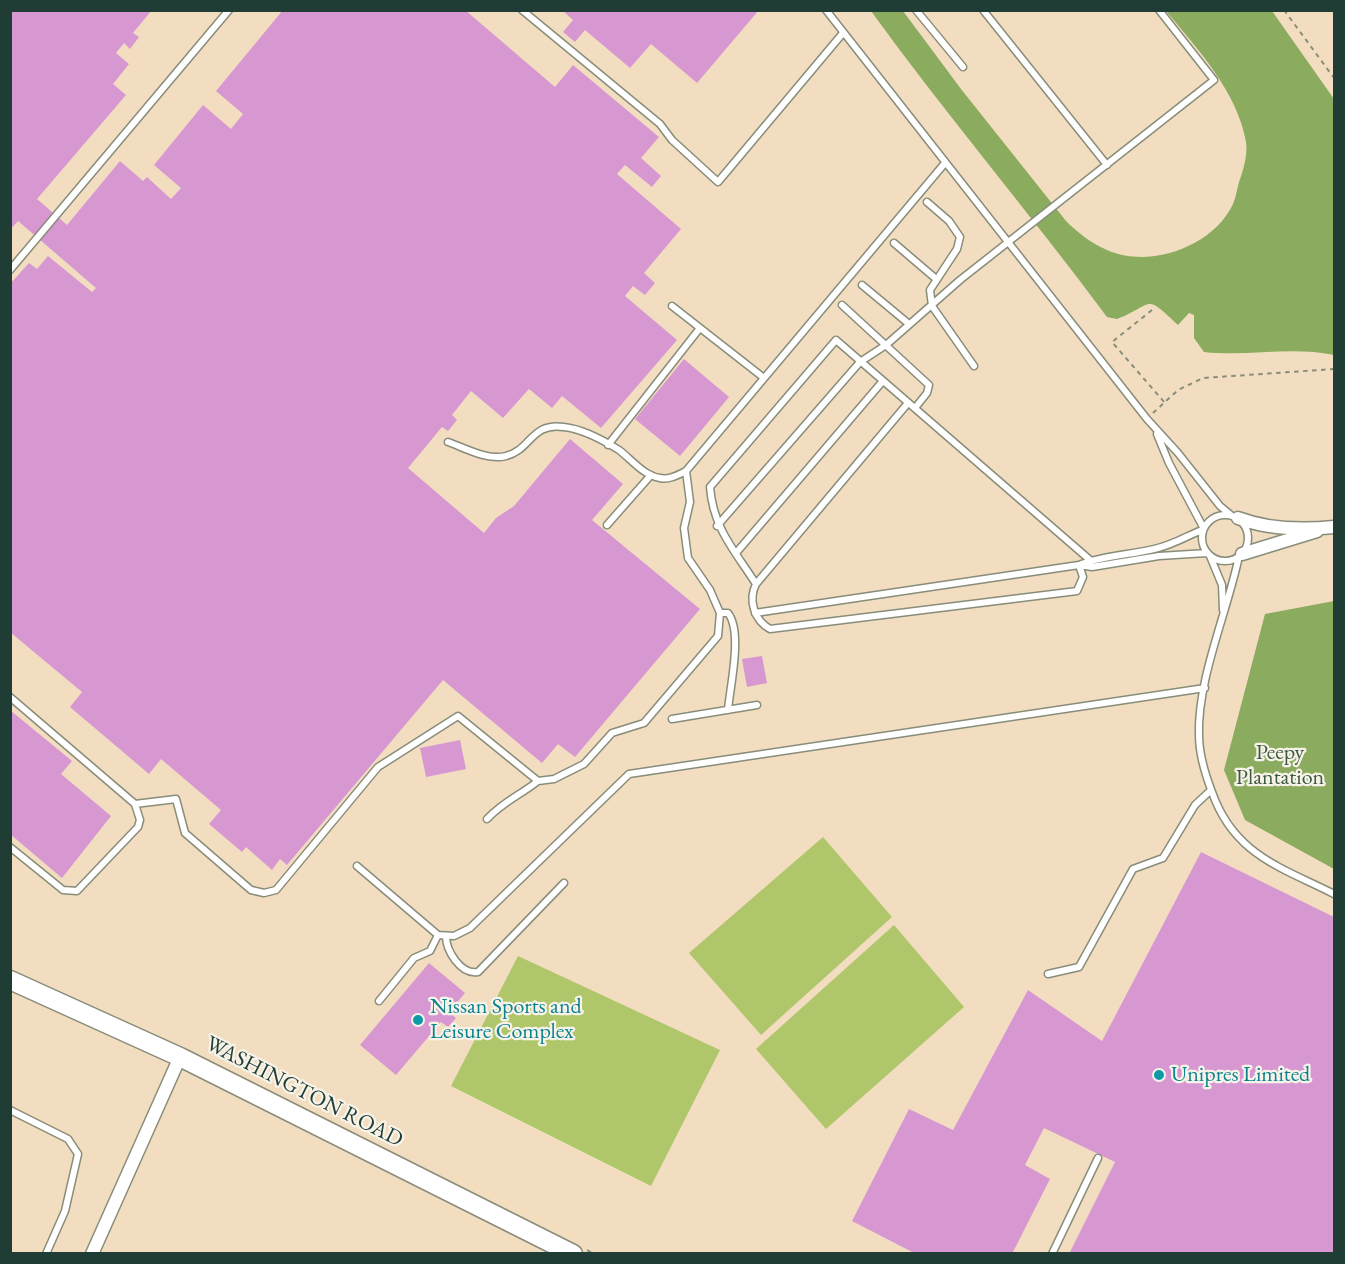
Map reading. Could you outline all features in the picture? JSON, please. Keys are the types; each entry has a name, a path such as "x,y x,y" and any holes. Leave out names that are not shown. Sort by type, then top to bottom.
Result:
{"main road":[{"name":"WASHINGTON ROAD","path":"10,980 180,1056 573,1254"}],"street":[{"path":"1235,517 1266,526 1332,528"},
{"path":"1241,555 1332,528"},
{"path":"92,1254 180,1056"}],"lane":[{"path":"10,270 229,10"},
{"path":"522,10 660,124 672,140 718,182 843,33"},
{"path":"826,10 1156,431 1178,453 1220,506 1235,517 1248,532 1249,540 1241,555 1223,613 1205,688 1199,734 1203,767 1224,819 1235,834 1252,850 1335,894"},
{"path":"916,10 963,67"},
{"path":"983,10 1107,165"},
{"path":"717,526 860,362 886,345 1008,242 1214,80 1159,10"},
{"path":"448,442 482,454 505,456 516,451 546,426 565,427 594,436 651,475 661,479 686,471 945,163"},
{"path":"927,202 950,221 960,237 957,249 935,278 930,290 932,306 974,366"},
{"path":"894,243 935,278"},
{"path":"862,285 909,324"},
{"path":"843,305 929,385 927,393 915,408"},
{"path":"672,306 764,378"},
{"path":"608,445 700,328"},
{"path":"756,584 717,526 711,507 710,488 836,340 1090,560"},
{"path":"736,553 882,382"},
{"path":"908,403 756,584 752,597 755,613 762,624 770,629 1077,591 1083,577 1079,565"},
{"path":"1156,431 1169,463 1203,528 1201,536 1222,585 1223,613"},
{"path":"486,819 503,802 525,792 538,781 554,778 584,764 612,734 644,723 718,636 720,613 710,590 688,558 684,528 690,502 686,471"},
{"path":"607,525 651,475"},
{"path":"755,613 1079,565 1090,560 1178,543 1203,528 1215,517 1235,517"},
{"path":"1079,565 1092,567 1159,556 1208,554 1226,561 1241,555"},
{"path":"720,613 728,613 733,619 736,633 728,710"},
{"path":"380,1000 414,958 430,951 442,935 459,934 470,928 629,774 1205,688"},
{"path":"10,697 135,804 140,820 138,827 77,891 63,890 10,847"},
{"path":"672,719 757,705"},
{"path":"135,804 176,799 185,833 251,890 264,893 276,890 378,767 458,716 538,781"},
{"path":"1048,974 1079,967 1133,869 1163,858 1195,805 1211,790"},
{"path":"357,866 404,908 442,935 448,951 470,972 478,972 564,883"},
{"path":"10,1110 68,1139 78,1154 66,1210 46,1254"},
{"path":"1052,1254 1098,1158"}],"path":[{"path":"1284,10 1335,78"},
{"path":"1152,310 1112,342 1165,403"},
{"path":"1147,419 1179,390 1203,378 1335,369"}],"green space":[{"path":"871,11 903,11 961,89 1066,221 1080,234 1107,250 1142,257 1178,250 1211,232 1224,219 1233,204 1244,168 1246,152 1242,124 1225,89 1203,56 1166,11 1272,11 1334,99 1334,355 1302,351 1204,352 1194,338 1194,315 1189,313 1178,325 1159,308 1149,304 1117,319 1107,317"},
{"name":"Peepy Plantation","path":"1334,601 1334,869 1245,820 1224,770 1265,614"},
{"path":"823,837 892,917 761,1035 689,953"},
{"path":"894,925 964,1007 826,1129 756,1049"},
{"path":"518,956 720,1050 651,1186 451,1086"}],"building":[{"path":"10,10 152,10 133,33 139,37 130,49 124,43 116,53 129,64 113,84 126,95 37,199 67,225 120,161 143,181 147,177 171,199 181,188 154,165 203,105 231,129 243,114 216,91 283,10 465,10 555,87 573,65 659,137 641,158 661,176 652,187 625,165 617,174 681,229 644,273 655,283 645,295 633,286 625,296 677,340 601,428 562,396 552,408 529,389 503,418 471,391 452,415 457,420 448,431 442,427 408,468 484,533 496,518 514,506 570,439 623,484 592,520 700,609 575,757 558,744 542,763 443,680 287,865 280,859 272,870 246,847 242,852 209,824 221,810 161,759 149,774 70,707 82,692 10,632 10,284 29,263 37,269 48,256 92,292 96,288 18,221 10,230"},
{"path":"562,10 759,10 697,83 651,44 630,68 585,30 575,42 563,32 573,20"},
{"path":"684,359 729,397 680,456 635,419"},
{"path":"762,656 767,683 747,687 742,659"},
{"path":"10,710 72,761 61,774 111,816 62,878 10,834"},
{"path":"460,740 466,769 426,777 420,748"},
{"name":"Unipres Limited","path":"1201,852 1334,917 1334,1254 1069,1254 1115,1162 1044,1128 1025,1165 1050,1179 1012,1254 916,1254 852,1221 909,1109 953,1130 1028,990 1102,1041"},
{"name":"Nissan Sports and Leisure Complex","path":"429,963 465,993 449,1012 456,1018 448,1027 441,1022 396,1075 360,1045"}],"place":[{"name":"Nissan Sports and Leisure Complex","path":"418,1020"},
{"name":"Unipres Limited","path":"1159,1075"}]}
